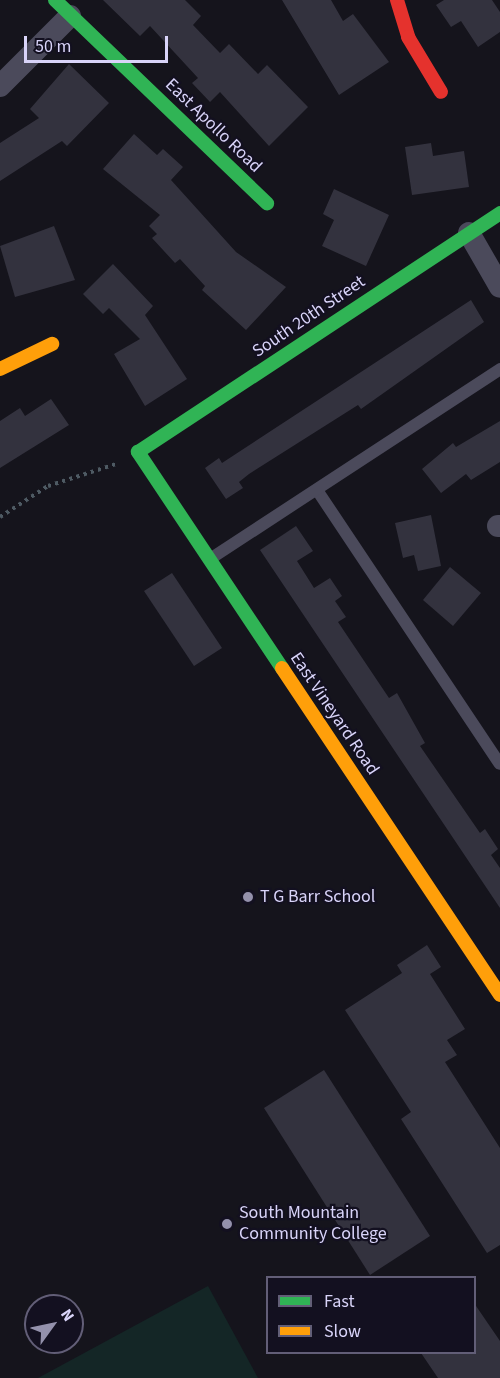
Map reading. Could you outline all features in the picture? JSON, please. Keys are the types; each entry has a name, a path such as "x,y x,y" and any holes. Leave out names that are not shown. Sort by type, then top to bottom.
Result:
{"street":[{"path":"397,0 408,37 441,92"},
{"path":"0,86 62,8"},
{"name":"East Apollo Road","path":"62,8 267,203"},
{"name":"South 20th Street","path":"138,452 500,213"},
{"path":"469,233 500,287"},
{"path":"0,369 52,344"},
{"name":"East Vineyard Road","path":"138,452 497,986"}],"lane":[{"path":"209,560 500,369"},
{"path":"317,490 500,764"}],"path":[{"path":"0,517 48,486 138,452"}],"shaded area":[{"path":"208,1286 258,1378 38,1378"}],"building":[{"path":"103,0 185,0 201,16 193,25 220,53 229,44 258,74 267,65 308,107 269,146 220,92 210,102 192,83 198,78 150,26 140,36"},
{"path":"282,0 331,0 343,21 353,14 389,62 339,95"},
{"path":"444,0 492,0 500,12 500,32 478,47 461,21 451,27 436,5"},
{"path":"69,64 109,103 67,146 62,141 0,181 0,143 39,118 30,109"},
{"path":"134,134 157,155 163,149 183,167 171,180 236,252 286,287 246,330 202,290 205,286 180,259 175,263 152,238 157,234 149,226 160,215 103,169"},
{"path":"431,143 433,156 464,151 469,187 412,195 405,147"},
{"path":"334,189 389,215 366,266 322,246 334,220 323,214"},
{"path":"54,226 75,280 15,297 0,246"},
{"path":"113,264 153,306 145,315 187,379 145,406 114,354 140,339 109,308 103,314 83,294"},
{"path":"471,300 484,322 361,409 358,405 249,474 239,482 243,488 226,499 205,468 219,458 222,463"},
{"path":"51,399 69,425 0,468 0,421 20,408 25,416"},
{"path":"500,421 500,462 471,480 466,474 441,493 422,469 453,443 456,447"},
{"path":"431,515 441,566 418,571 414,555 403,558 395,523"},
{"path":"296,526 313,551 297,561 314,588 330,578 342,596 335,601 346,617 338,622 389,698 397,693 425,743 420,746 480,833 485,829 498,849 491,855 500,868 500,908 260,550"},
{"path":"450,567 481,593 453,626 423,600"},
{"path":"172,573 222,648 194,666 144,591"},
{"path":"427,945 441,967 430,974 465,1029 447,1040 457,1055 445,1062 500,1148 500,1245 487,1253 401,1119 411,1112 345,1010 402,973 397,965"},
{"path":"324,1070 430,1236 370,1275 264,1108"},
{"path":"476,1306 500,1341 500,1378 438,1378 422,1354 476,1354"}],"traffic: fast":[{"path":"55,0 267,203"},
{"path":"282,668 138,452 500,213"}],"traffic: slow":[{"path":"0,369 52,344"},
{"path":"282,668 500,995"}],"traffic: jam":[{"path":"397,0 408,37 441,92"}],"place":[{"name":"T G Barr School","path":"248,897"},
{"name":"South Mountain Community College","path":"227,1224"}]}
